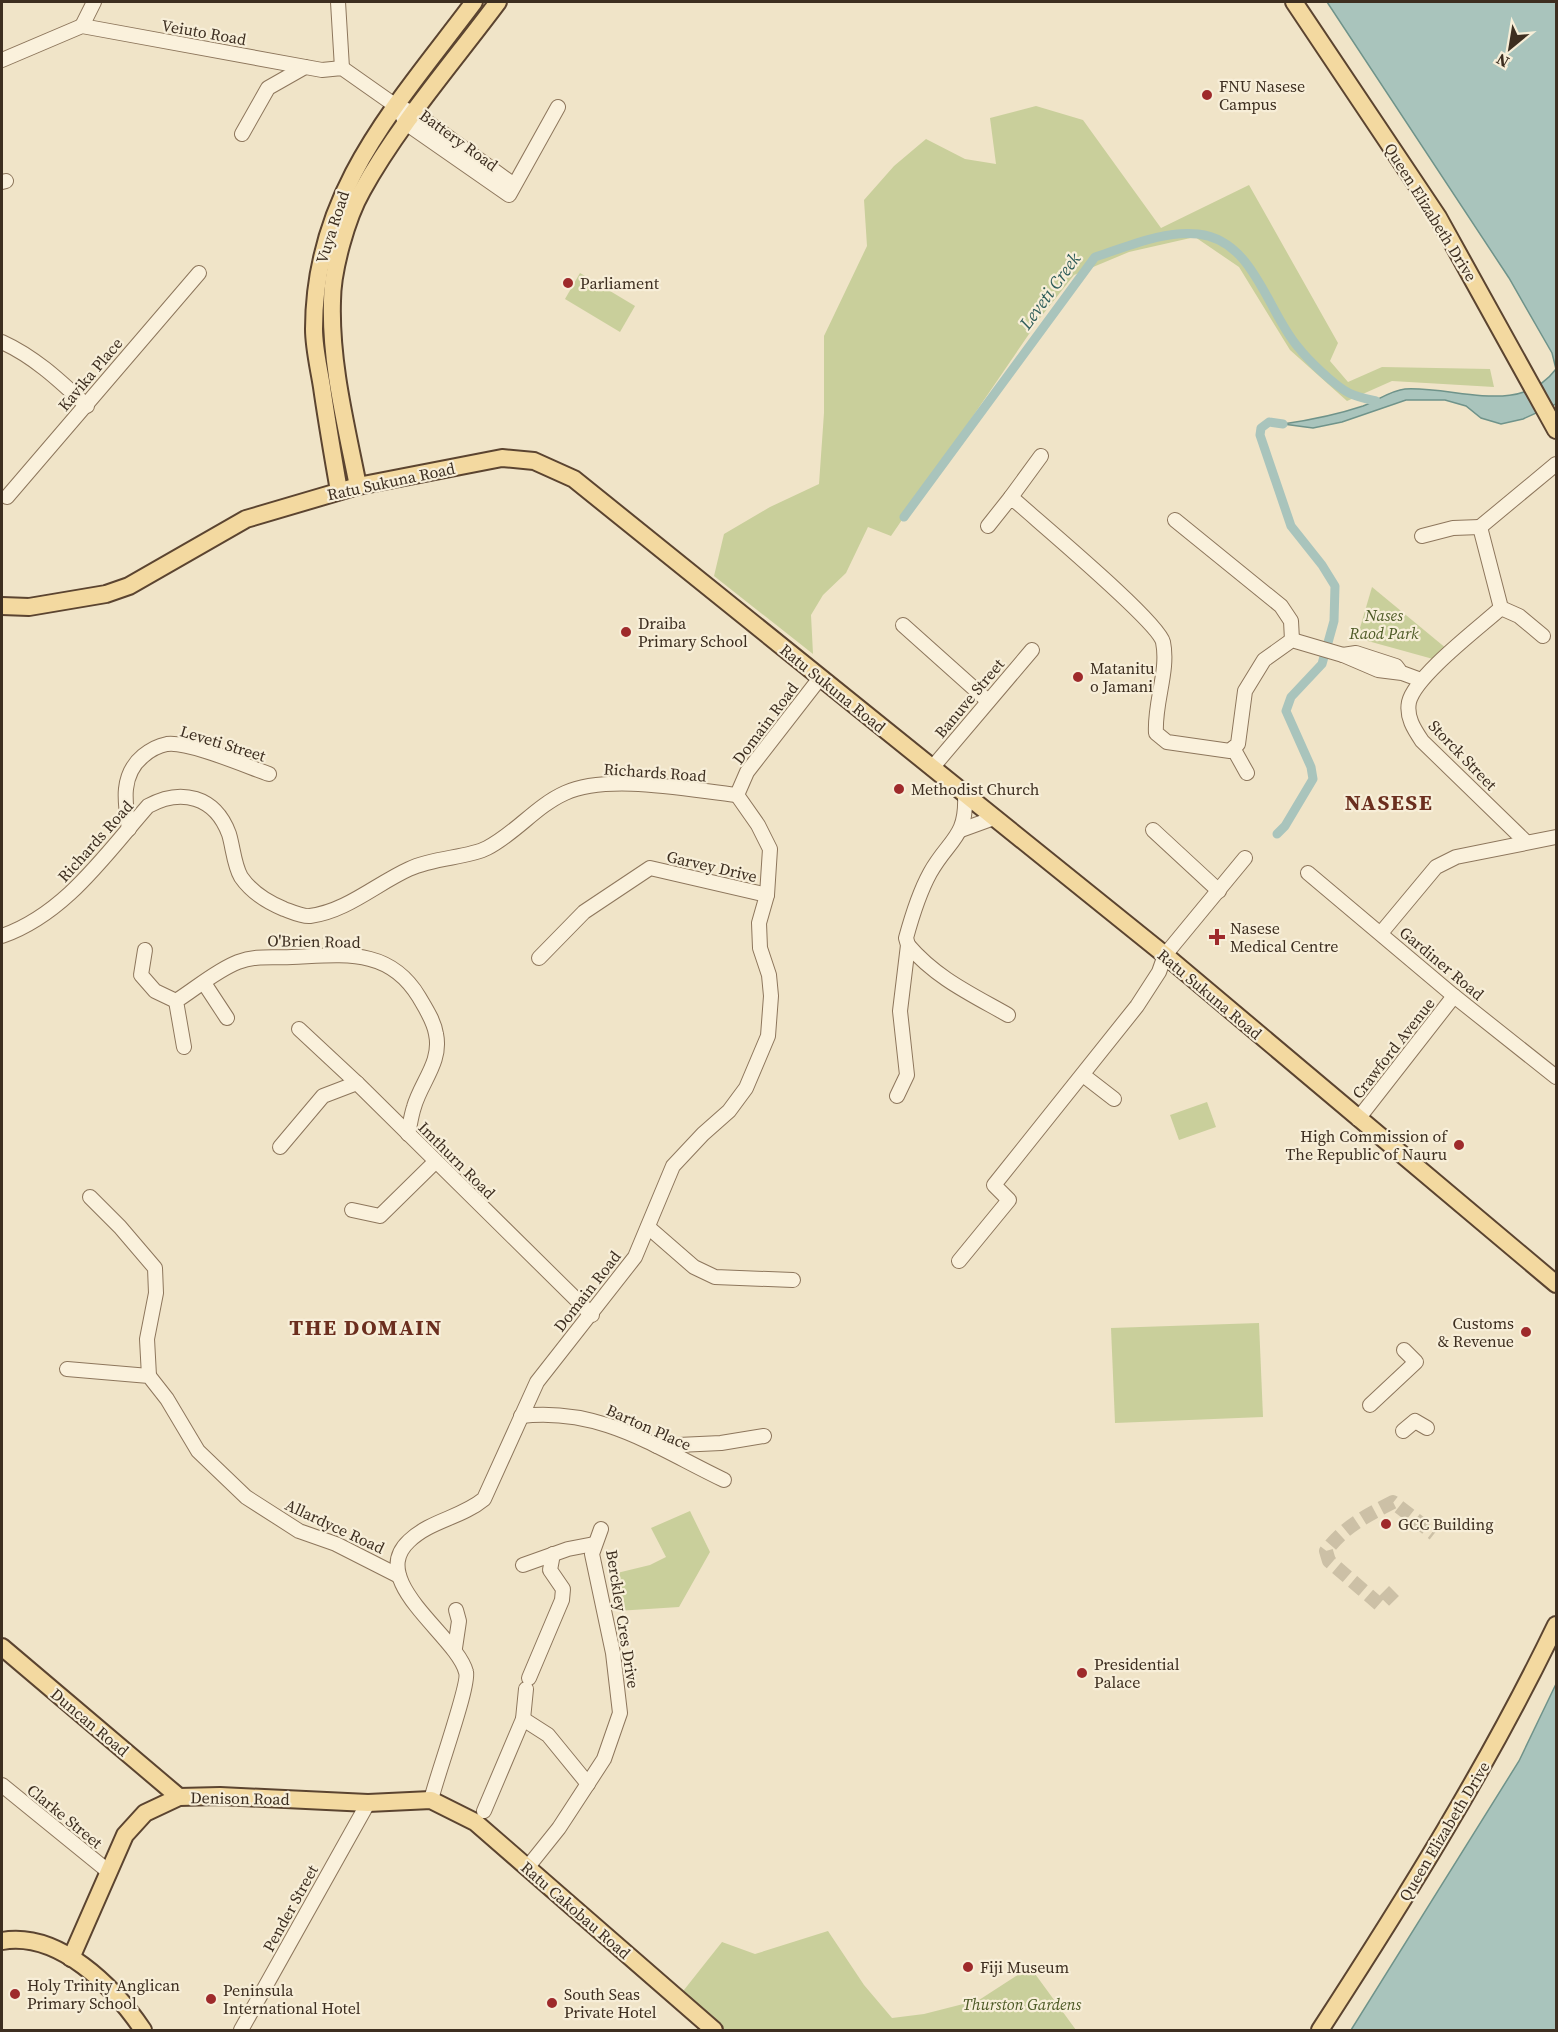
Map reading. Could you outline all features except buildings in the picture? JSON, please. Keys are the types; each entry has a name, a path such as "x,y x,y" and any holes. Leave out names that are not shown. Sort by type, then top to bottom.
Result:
{"main road":[{"name":"Vuya Road","path":"339,490 314,331 318,272 333,214 346,183 396,106 474,2"},
{"name":"Vuya Road","path":"358,486 336,367 332,299 341,252 360,192 498,2"},
{"name":"Queen Elizabeth Drive","path":"1294,2 1443,226 1557,430"},
{"name":"Ratu Sukuna Road","path":"2,606 29,607 106,594 129,586 246,519 339,490 502,458 534,461 558,470 621,516 1165,955 1557,1284"},
{"name":"Queen Elizabeth Drive","path":"1320,2031 1437,1846 1490,1756 1557,1624"},
{"name":"Duncan Road","path":"2,1647 179,1797"},
{"name":"Denison Road","path":"70,1958 125,1835 146,1813 179,1797 220,1796 368,1803 431,1800"},
{"name":"Ratu Cakobau Road","path":"431,1800 475,1822 714,2031"},
{"path":"2,1941 31,1942 70,1958 102,1983 143,2031"}],"street":[{"path":"2,60 82,26 94,2"},
{"path":"338,2 342,68 396,106"},
{"name":"Veiuto Road","path":"82,26 322,70 342,68"},
{"path":"242,134 268,88 305,67"},
{"name":"Battery Road","path":"396,106 511,190 558,107"},
{"name":"Kavika Place","path":"7,497 87,405 151,326 199,273"},
{"path":"2,342 21,351 46,369 87,405"},
{"path":"988,526 1041,456"},
{"path":"1422,536 1453,528 1480,527 1557,464"},
{"path":"1011,497 1140,613 1162,639 1164,655 1155,718 1156,733 1167,742 1230,751 1238,744 1245,691 1264,660 1292,640"},
{"path":"1175,520 1281,606 1291,621 1292,640"},
{"path":"1480,527 1502,608 1519,616 1543,636"},
{"name":"Storck Street","path":"1502,608 1421,680 1409,702 1412,725 1437,756 1526,842"},
{"path":"903,625 988,701"},
{"path":"1292,640 1331,652 1356,652 1396,666 1402,673 1421,680"},
{"name":"Banuve Street","path":"932,768 1032,650"},
{"name":"Domain Road","path":"399,1576 400,1560 406,1543 424,1528 470,1510 484,1499 537,1382 592,1315 635,1257 673,1166 703,1134 729,1111 746,1088 768,1036 771,996 769,975 760,948 759,923 767,895 770,849 758,825 737,795 747,772 820,678"},
{"name":"Leveti Street","path":"129,829 123,794 134,764 152,748 169,744 186,746 269,774"},
{"path":"1233,748 1247,772"},
{"name":"Richards Road","path":"2,936 23,929 65,899 148,807 163,798 180,795 200,801 218,813 228,833 240,875 251,890 269,903 309,916 356,899 427,861 486,849 544,805 581,787 613,783 737,795"},
{"path":"897,1096 907,1075 900,1011 908,945 906,938 920,894 931,871 966,820 965,795"},
{"path":"961,830 994,818"},
{"path":"1153,830 1219,891"},
{"path":"1381,933 1436,867 1456,857 1557,837"},
{"path":"959,1262 1009,1200 994,1185 1137,1006 1159,972 1165,955 1245,858"},
{"name":"Garvey Drive","path":"539,958 584,912 650,868 767,895"},
{"name":"Gardiner Road","path":"1308,873 1454,996 1557,1077"},
{"path":"908,945 923,962 945,980 1008,1015"},
{"path":"145,950 141,975 155,991 176,1001 184,1047"},
{"name":"O'Brien Road","path":"176,1001 235,963 254,957 361,956 383,963 402,974 429,1012 437,1035 437,1057 414,1107 408,1134"},
{"path":"204,983 227,1018"},
{"name":"Crawford Avenue","path":"1358,1119 1454,996"},
{"name":"Imthurn Road","path":"298,1029 357,1083 592,1315"},
{"path":"1083,1075 1114,1099"},
{"path":"279,1147 323,1096 357,1083"},
{"path":"352,1210 380,1216 435,1162"},
{"path":"67,1369 149,1376 147,1339 156,1293 155,1268 120,1227 90,1197"},
{"path":"648,1227 694,1267 715,1277 793,1280"},
{"path":"1370,1405 1416,1362 1404,1350"},
{"name":"Allardyce Road","path":"149,1376 167,1399 198,1451 246,1497 299,1531 336,1544 399,1576"},
{"name":"Barton Place","path":"521,1416 541,1414 606,1423 724,1480"},
{"path":"1403,1431 1415,1421 1427,1428"},
{"path":"655,1446 721,1443 764,1436"},
{"name":"Berckley Cres Drive","path":"526,1868 559,1828 604,1759 620,1713 613,1653 592,1554 601,1529"},
{"path":"523,1565 553,1554 594,1544"},
{"path":"484,1811 523,1719 528,1684 562,1600 563,1588 550,1570 553,1554"},
{"path":"399,1576 418,1611 455,1648 467,1673 465,1690 438,1770 431,1800"},
{"path":"455,1648 459,1621 456,1610"},
{"path":"523,1719 549,1735 588,1784"},
{"name":"Clarke Street","path":"2,1786 109,1872"},
{"name":"Pender Street","path":"241,2031 368,1803"}],"green space":[{"path":"1036,106 1083,120 1161,228 1249,185 1338,343 1330,361 1348,382 1382,367 1490,369 1494,387 1392,381 1347,401 1290,350 1239,267 1195,237 1129,252 1074,275 1040,318 891,536 868,527 846,573 823,595 811,615 813,654 714,576 724,534 770,507 819,484 824,413 824,336 867,246 864,200 894,166 926,139 965,159 996,164 990,118"},
{"path":"580,273 635,306 620,332 565,299"},
{"name":"Nases Raod Park","path":"1372,587 1447,649 1433,659 1357,638"},
{"path":"1207,1102 1216,1127 1179,1140 1170,1115"},
{"path":"1259,1323 1263,1417 1115,1423 1111,1328"},
{"path":"690,1511 710,1552 679,1607 617,1611 617,1573 650,1565 666,1557 651,1528"},
{"name":"Thurston Gardens","path":"828,1931 864,1985 892,2018 924,2014 979,2000 1030,1967 1076,2030 722,2030 680,1995 722,1942 755,1954"}],"water":[{"path":"1327,2 1556,2 1556,369 1552,353 1509,278"},
{"path":"1556,369 1556,404 1523,419 1501,424 1481,418 1466,406 1445,400 1406,400 1342,422 1313,428 1283,424 1343,412 1405,389 1506,396 1524,392 1541,384"},
{"path":"1556,1684 1556,2030 1351,2030 1519,1761"}],"waterway":[{"name":"Leveti Creek","path":"904,517 1095,257 1159,237 1172,234 1198,234 1217,239 1233,249 1257,279 1287,332 1308,359 1343,390 1355,396 1376,401"},
{"path":"1277,834 1285,826 1313,779 1311,767 1286,711 1291,697 1322,664 1334,621 1335,586 1322,565 1291,526 1260,435 1261,428 1269,422 1283,424"}],"tunnel":[{"path":"1394,1591 1380,1605 1329,1561 1326,1551 1348,1528 1393,1502 1434,1534"}],"place":[{"name":"FNU Nasese Campus","path":"1207,95"},
{"name":"Parliament","path":"568,283"},
{"name":"Draiba Primary School","path":"626,632"},
{"name":"Matanitu o Jamani","path":"1078,677"},
{"name":"Methodist Church","path":"899,789"},
{"name":"Nasese Medical Centre","path":"1217,937"},
{"name":"High Commission of The Republic of Nauru","path":"1459,1145"},
{"name":"Customs & Revenue","path":"1526,1332"},
{"name":"GCC Building","path":"1386,1524"},
{"name":"Presidential Palace","path":"1082,1673"},
{"name":"Fiji Museum","path":"968,1967"},
{"name":"Holy Trinity Anglican Primary School","path":"15,1994"},
{"name":"Peninsula International Hotel","path":"211,1999"},
{"name":"South Seas Private Hotel","path":"552,2003"}],"district":[{"name":"NASESE","path":"1389,802"},
{"name":"THE DOMAIN","path":"366,1327"}]}
